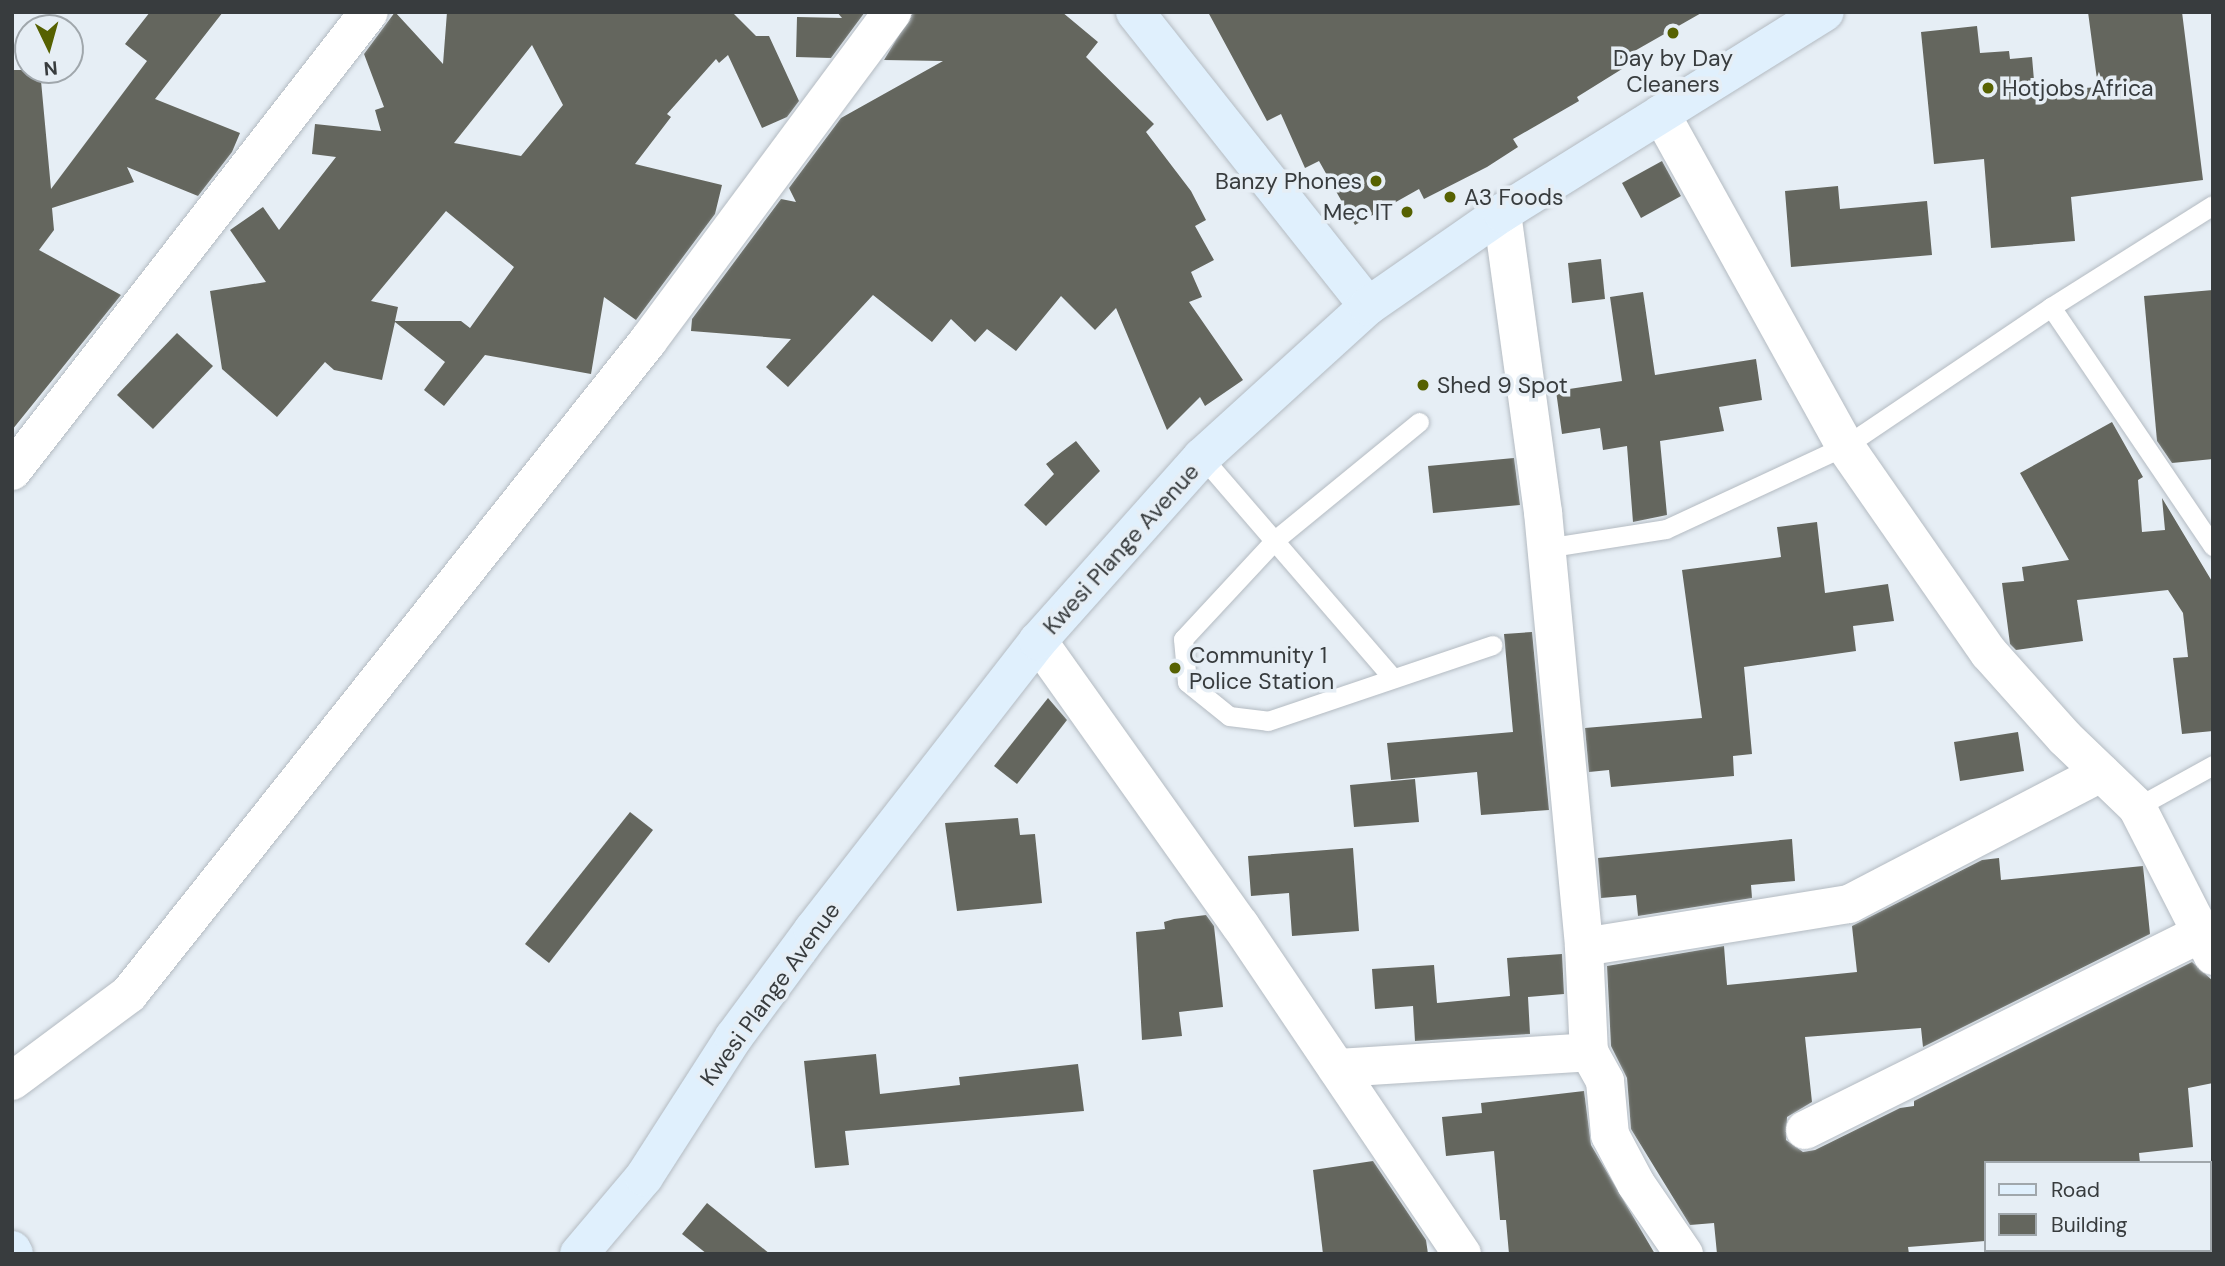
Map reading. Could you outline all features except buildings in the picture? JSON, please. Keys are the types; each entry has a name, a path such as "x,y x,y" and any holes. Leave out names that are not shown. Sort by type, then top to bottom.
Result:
{"street":[{"path":"12,471 369,12"},
{"path":"12,1081 129,994 648,341 892,12"},
{"path":"1135,12 1368,306"},
{"name":"Kwesi Plange Avenue","path":"579,1254 644,1177 734,1037 813,930 1038,641 1202,457 1368,306 1502,213 1825,12"},
{"path":"1661,114 1845,446 1989,653 2101,773 2137,807 2208,944 1805,1130"},
{"path":"1502,213 1546,548 1584,947 1589,1052 1605,1081 1610,1135 1636,1184 1684,1254"},
{"path":"1038,641 1337,1068 1462,1254"},
{"path":"1584,947 1849,904 2101,773"},
{"path":"1337,1068 1589,1052"}],"lane":[{"path":"1546,548 1666,529 1845,446 2050,307 2213,205"},
{"path":"2050,307 2213,545"},
{"path":"1419,422 1275,540 1183,639 1187,682 1229,716 1247,721 1268,721 1492,645"},
{"path":"1202,457 1392,677"},
{"path":"2137,807 2213,765"}],"place":[{"name":"Day by Day Cleaners","path":"1673,33"},
{"name":"Hotjobs Africa","path":"1988,88"},
{"name":"Banzy Phones","path":"1376,181"},
{"name":"A3 Foods","path":"1450,197"},
{"name":"Mec IT","path":"1407,212"},
{"name":"Shed 9 Spot","path":"1423,385"},
{"name":"Community 1 Police Station","path":"1175,668"}]}
